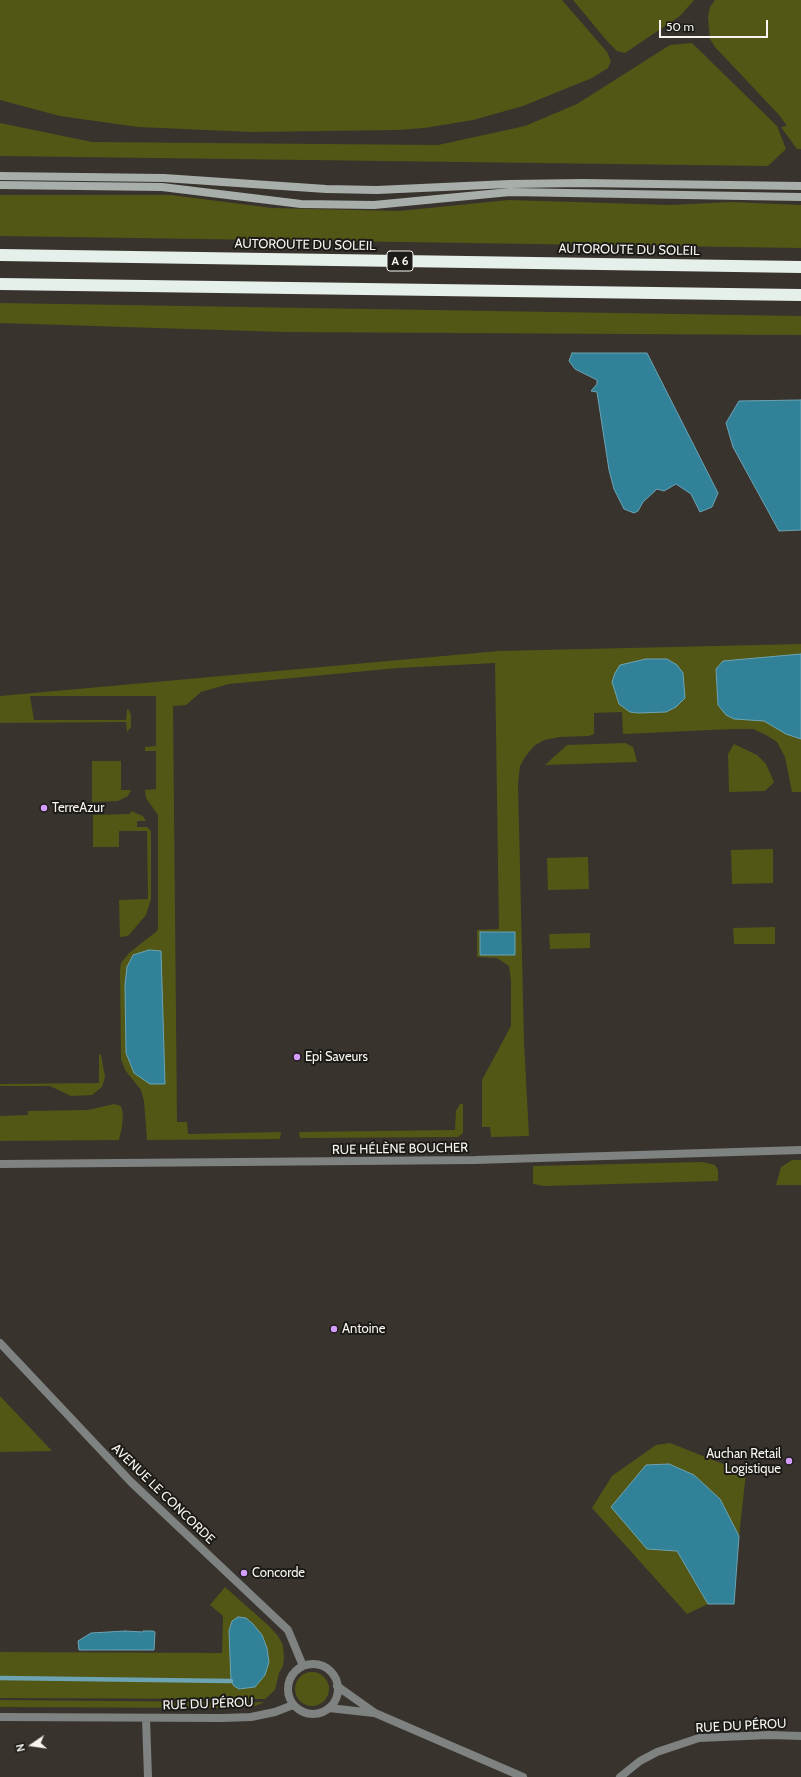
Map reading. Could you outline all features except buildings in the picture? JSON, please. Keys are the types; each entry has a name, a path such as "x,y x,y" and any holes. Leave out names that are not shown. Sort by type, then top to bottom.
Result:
{"highway":[{"name":"AUTOROUTE DU SOLEIL","path":"0,255 801,266"},
{"name":"A 6","path":"0,284 801,296"}],"main road":[{"path":"0,176 164,178 294,188 355,190 568,183 801,186"},
{"path":"0,185 162,187 301,204 374,206 510,192 801,197"}],"street":[{"name":"RUE HÉLÈNE BOUCHER","path":"0,1164 474,1160 801,1150"},
{"name":"AVENUE LE CONCORDE","path":"0,1343 130,1482 288,1630 303,1666"},
{"path":"329,1708 337,1694 335,1678 325,1668 312,1664 303,1666 292,1676 289,1683 290,1698 293,1705 305,1713 314,1714 329,1708 375,1713"},
{"path":"337,1686 375,1713 523,1777"},
{"name":"RUE DU PÉROU","path":"0,1716 146,1718 251,1717 275,1712 293,1705"},
{"name":"RUE DU PÉROU","path":"146,1718 148,1777"},
{"name":"RUE DU PÉROU","path":"620,1777 640,1761 657,1752 699,1738 768,1735 801,1736"}],"green space":[{"path":"0,0 562,0 607,52 611,61 608,68 592,78 523,106 473,120 424,128 398,130 251,132 138,127 60,116 0,100"},
{"path":"573,0 694,0 680,16 625,53 617,51 607,41"},
{"path":"715,0 801,0 801,149 797,149 781,127 787,126 780,116 715,47 710,39 708,17 710,7"},
{"path":"692,43 777,126 786,149 768,166 0,156 0,123 92,142 438,145 525,126 577,104 670,45"},
{"path":"0,195 171,195 272,208 399,211 509,200 671,205 730,202 801,205 801,248 0,236"},
{"path":"0,303 801,316 801,335 283,332 0,323"},
{"path":"801,644 801,792 792,792 785,757 777,742 753,729 623,734 622,712 594,713 594,734 589,736 560,737 544,740 534,746 520,766 518,783 524,1042 529,1136 491,1137 490,1127 482,1127 482,1080 511,1026 511,981 509,966 497,958 477,957 477,930 499,929 495,663 398,668 229,684 201,692 186,705 173,706 177,1122 187,1122 188,1134 281,1132 280,1139 147,1140 144,1101 141,1090 125,1070 121,1059 120,971 121,963 129,953 157,931 158,927 158,815 146,798 145,790 156,789 156,751 145,751 145,747 156,746 156,696 30,696 34,720 126,720 127,709 131,715 131,727 127,732 126,722 0,723 0,696 499,651"},
{"path":"625,743 633,747 637,762 545,765 567,745"},
{"path":"734,744 757,755 766,764 774,782 765,791 729,792 728,754"},
{"path":"92,761 121,761 121,790 131,790 128,796 118,801 92,802"},
{"path":"131,811 143,816 146,821 137,821 137,827 147,827 151,831 151,899 146,915 128,936 120,937 119,900 148,899 147,831 119,831 119,847 93,847 93,815 130,814"},
{"path":"773,849 773,883 732,884 731,850"},
{"path":"588,857 589,889 548,890 547,858"},
{"path":"775,927 775,944 734,944 733,928"},
{"path":"590,933 590,948 550,949 549,934"},
{"path":"99,1054 101,1055 105,1077 102,1087 92,1095 71,1096 50,1086 0,1086 0,1084 99,1083"},
{"path":"114,1104 121,1106 123,1114 119,1140 0,1141 0,1116 28,1115 28,1111 88,1110"},
{"path":"460,1104 463,1104 463,1133 458,1137 300,1138 299,1132 455,1130 456,1111"},
{"path":"792,1160 801,1160 801,1185 776,1185 781,1167"},
{"path":"703,1162 715,1165 718,1170 718,1181 544,1186 533,1184 533,1166"},
{"path":"0,1396 52,1451 0,1452"},
{"path":"670,1443 746,1473 739,1536 719,1499 647,1549 677,1551 708,1604 687,1614 592,1508 612,1476 656,1445"},
{"path":"225,1587 269,1626 278,1636 283,1645 283,1666 279,1673 275,1690 265,1699 0,1698 0,1652 222,1653 223,1616 210,1605"},
{"path":"315,1672 324,1677 328,1682 328,1696 324,1701 319,1705 309,1706 305,1705 296,1696 295,1686 296,1682 305,1673"},
{"path":"0,1700 219,1702 220,1708 0,1707"},
{"path":"265,1702 255,1706 224,1709 224,1703"}],"water":[{"path":"572,353 647,353 718,493 712,507 700,512 691,494 676,484 664,491 657,489 643,502 638,511 634,513 624,509 614,489 609,470 597,392 591,391 597,384 597,380 575,369 569,361"},
{"path":"801,400 801,530 779,531 733,447 726,423 739,401"},
{"path":"801,654 801,739 786,734 764,721 734,719 726,715 718,705 716,669 723,661"},
{"path":"646,659 667,659 677,665 683,673 685,698 676,707 666,712 630,712 619,704 612,682 615,673 620,665"},
{"path":"480,932 515,932 515,955 480,955"},
{"path":"149,950 161,951 165,1084 150,1084 134,1073 126,1053 125,985 127,967 133,955"},
{"path":"669,1464 694,1475 720,1499 739,1536 734,1604 708,1604 677,1551 647,1549 611,1507 646,1465"},
{"path":"238,1617 246,1618 253,1624 262,1635 267,1648 269,1662 265,1675 255,1687 239,1689 234,1686 231,1681 229,1631 232,1621"},
{"path":"125,1631 155,1632 154,1650 79,1650 78,1641 91,1633"}],"waterway":[{"path":"0,1678 231,1681"}],"place":[{"name":"TerreAzur","path":"44,808"},
{"name":"Epi Saveurs","path":"297,1057"},
{"name":"Antoine","path":"334,1329"},
{"name":"Auchan Retail Logistique","path":"789,1461"},
{"name":"Concorde","path":"244,1573"}]}
